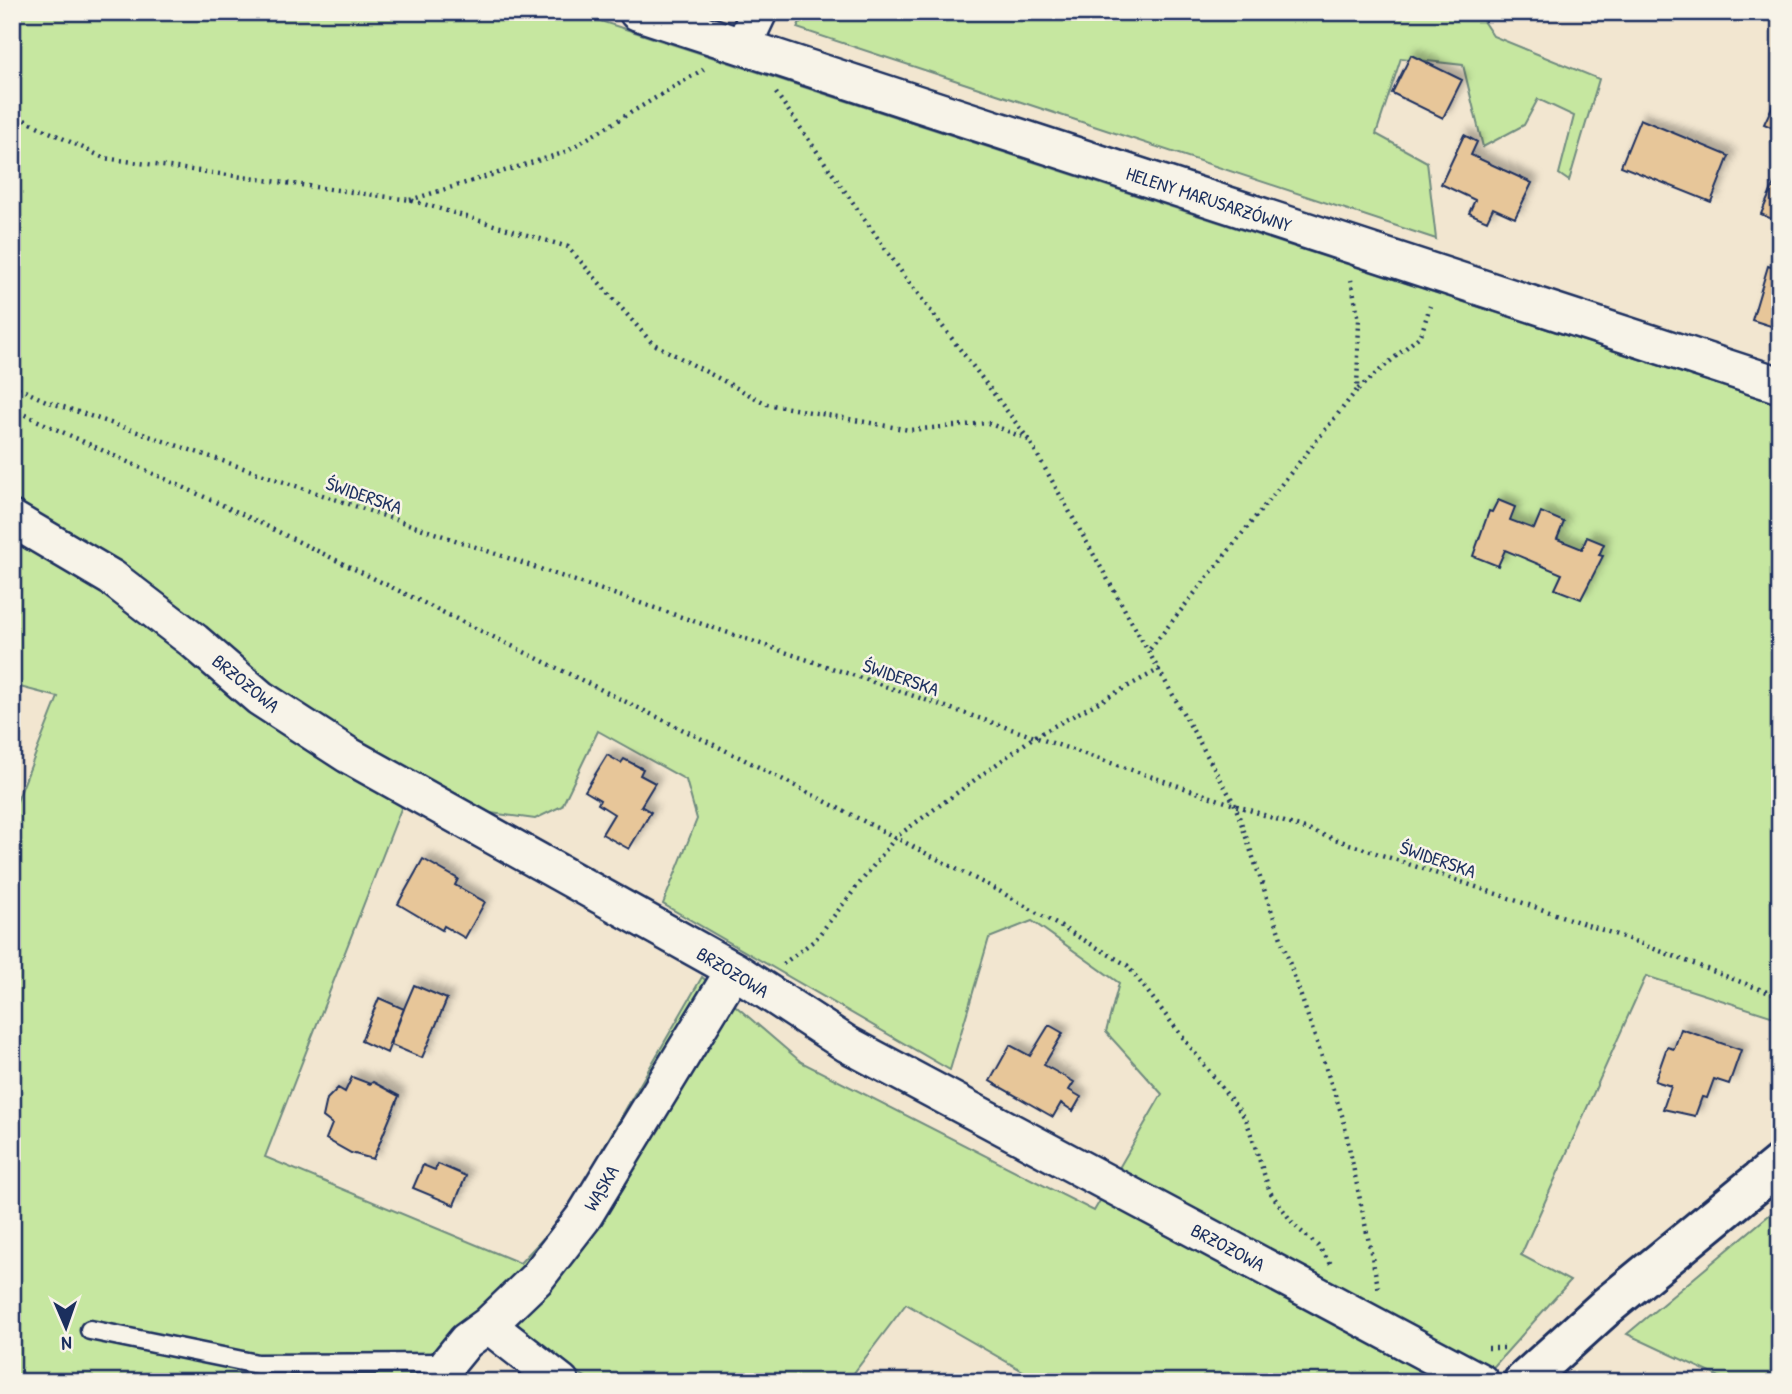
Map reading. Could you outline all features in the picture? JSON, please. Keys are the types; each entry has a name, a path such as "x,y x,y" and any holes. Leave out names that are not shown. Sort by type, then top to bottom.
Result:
{"street":[{"name":"HELENY MARUSARZÓWNY","path":"637,12 1780,386"},
{"path":"743,46 759,12"},
{"name":"BRZOZOWA","path":"12,519 112,578 194,640 260,698 348,755 745,977 847,1044 1481,1382"},
{"name":"WĄSKA","path":"444,1372 466,1341 488,1325 536,1279 583,1218 745,977"},
{"path":"1522,1382 1607,1306 1780,1164"},
{"path":"488,1325 561,1382"}],"lane":[{"path":"90,1330 257,1364 444,1372"}],"path":[{"path":"410,200 564,153 743,46"},
{"path":"774,90 905,277 1029,440 1150,649 1235,805 1343,1118 1380,1293 1371,1324"},
{"path":"12,114 104,158 410,200 568,247 652,343 767,404 909,430 988,423 1029,440"},
{"path":"1343,243 1359,320 1357,390"},
{"path":"1150,649 1357,390 1421,335 1440,275"},
{"name":"ŚWIDERSKA","path":"12,386 72,410 1626,938 1780,997"},
{"path":"12,409 481,630 896,837 1002,892 1127,965 1246,1119 1270,1192 1295,1226 1318,1246 1335,1269"},
{"path":"745,977 815,940 896,837 1034,737 1160,669"}],"green space":[{"path":"12,12 573,12 1780,405 1780,1019 1646,976 1521,1255 1570,1281 1480,1382 1042,1382 906,1304 847,1382 594,1382 539,1350 462,1345 446,1382 12,1382 12,814 58,697 12,685","holes":["598,731 686,780 697,819 663,904 950,1070 989,938 1032,921 1119,983 1106,1032 1162,1094 1094,1211 801,1062 702,977 564,1216 520,1263 265,1157 404,801 535,819 562,806"]},
{"path":"805,12 1477,12 1493,36 1599,79 1569,181 1559,174 1574,116 1538,99 1524,125 1483,147 1463,65 1401,58 1376,134 1427,162 1436,239 797,28"},
{"path":"1780,1206 1780,1382 1730,1382 1627,1334"}],"building":[{"path":"1411,55 1462,80 1443,118 1392,93"},
{"path":"1780,90 1780,131 1764,124"},
{"path":"1640,119 1729,156 1711,202 1621,166"},
{"path":"1464,135 1477,142 1471,155 1532,183 1515,218 1493,208 1487,221 1469,213 1475,200 1441,184"},
{"path":"1777,177 1780,178 1780,223 1761,214"},
{"path":"1768,266 1780,270 1780,329 1752,320"},
{"path":"1498,500 1515,507 1510,520 1534,529 1541,512 1564,522 1557,539 1582,549 1587,537 1604,544 1599,555 1603,556 1581,599 1555,589 1562,574 1505,550 1498,566 1473,556 1489,511 1492,512"},
{"path":"607,755 621,763 624,759 643,769 640,775 655,783 641,806 651,812 629,849 602,834 614,814 598,804 600,800 585,791"},
{"path":"423,859 458,879 455,885 485,902 465,938 444,926 442,930 398,904"},
{"path":"414,985 447,999 422,1058 389,1044"},
{"path":"379,998 404,1009 387,1053 361,1041"},
{"path":"1049,1025 1063,1033 1044,1065 1074,1082 1069,1090 1081,1097 1073,1111 1061,1103 1053,1117 990,1081 1010,1045 1030,1056"},
{"path":"1681,1029 1741,1050 1729,1084 1714,1079 1707,1098 1702,1097 1695,1116 1663,1109 1671,1086 1655,1081 1667,1047 1674,1049"},
{"path":"352,1077 370,1084 373,1082 399,1096 373,1159 351,1153 326,1139 332,1124 323,1117 327,1099 338,1088 345,1092"},
{"path":"438,1164 466,1176 454,1205 413,1188 423,1165 435,1170"}]}
